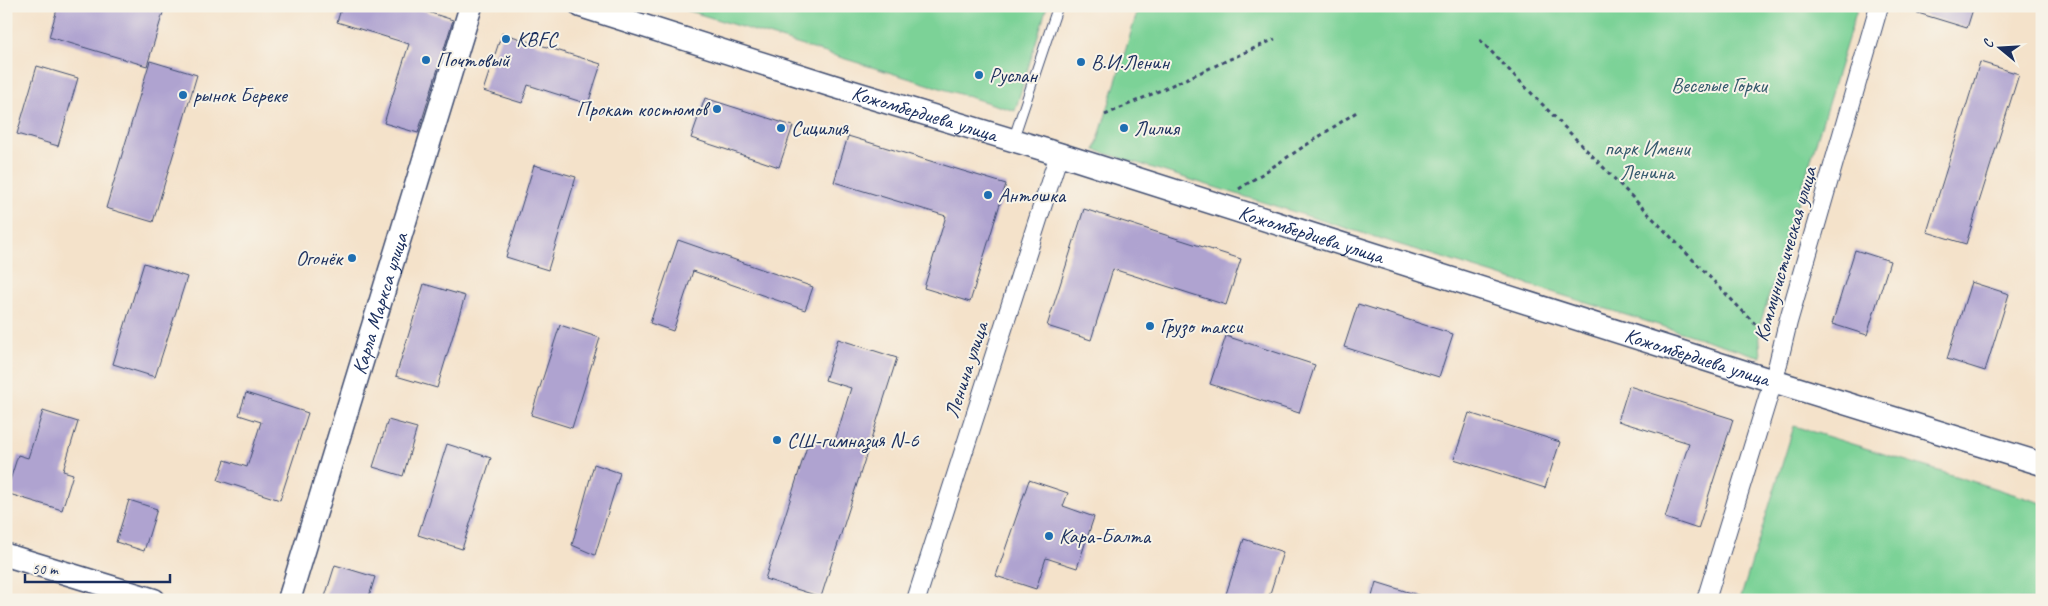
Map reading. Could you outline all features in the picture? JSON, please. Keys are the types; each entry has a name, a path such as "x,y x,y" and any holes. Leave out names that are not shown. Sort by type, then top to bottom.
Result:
{"street":[{"name":"Карла Маркса улица","path":"288,600 471,6"},
{"name":"Кожомбердиева улица","path":"581,6 1059,154 1773,381 2042,464"},
{"name":"Коммунистическая улица","path":"1706,600 1773,381 1788,322 1879,6"},
{"name":"Ленина улица","path":"916,600 1059,154"},
{"path":"6,555 154,600"}],"lane":[{"path":"1013,140 1058,6"}],"path":[{"path":"1106,115 1275,39"},
{"path":"1480,40 1759,328"},
{"path":"1233,193 1358,111"}],"green space":[{"path":"673,6 1047,6 1015,111"},
{"name":"парк Имени Ленина","path":"1139,6 1858,6 1759,328 1761,357 1095,150"},
{"path":"1794,426 2042,503 2042,600 1740,600"}],"building":[{"path":"58,6 165,6 147,66 49,37"},
{"path":"342,6 409,6 453,20 418,133 384,123 409,44 337,22"},
{"path":"1909,6 1974,6 1967,28 1908,10"},
{"path":"502,33 601,64 588,104 528,85 522,103 483,91"},
{"path":"150,61 197,75 153,222 106,208"},
{"path":"1980,62 2019,74 1966,244 1927,232"},
{"path":"37,66 78,78 58,146 17,134"},
{"path":"705,98 793,126 779,167 691,138"},
{"path":"848,136 1006,184 970,302 924,288 946,216 834,182"},
{"path":"534,165 576,177 548,270 506,257"},
{"path":"1084,209 1241,259 1226,305 1113,269 1091,340 1047,326"},
{"path":"678,240 813,287 805,310 693,271 673,331 650,323"},
{"path":"1855,250 1890,261 1867,335 1832,324"},
{"path":"144,263 187,277 155,377 113,364"},
{"path":"1971,282 2009,294 1985,371 1947,359"},
{"path":"424,284 465,296 437,388 396,376"},
{"path":"1358,304 1453,334 1439,377 1344,347"},
{"path":"560,325 600,338 572,428 531,415"},
{"path":"1226,336 1315,365 1299,413 1210,384"},
{"path":"838,339 897,358 821,597 765,579 810,437 834,444 851,388 825,380"},
{"path":"1629,386 1733,419 1698,529 1665,518 1689,443 1618,421"},
{"path":"246,393 308,413 280,500 218,480 225,460 247,467 261,422 239,415"},
{"path":"43,411 78,422 63,471 73,474 62,510 6,493 18,455 28,458"},
{"path":"1469,413 1560,442 1545,488 1454,459"},
{"path":"388,420 417,428 403,476 373,467"},
{"path":"447,444 491,458 462,549 418,535"},
{"path":"594,464 620,473 595,555 572,545"},
{"name":"Кара-Балта","path":"1029,480 1068,493 1063,506 1094,517 1077,568 1046,558 1036,589 996,576"},
{"path":"129,500 157,509 144,551 116,542"},
{"path":"1244,539 1283,552 1268,600 1224,600"},
{"path":"335,565 375,577 368,600 324,600"},
{"path":"1376,582 1421,596 1420,600 1371,600"}],"place":[{"name":"KBFC","path":"506,39"},
{"name":"Почтовый","path":"426,60"},
{"name":"В.И.Ленин","path":"1081,62"},
{"name":"Руслан","path":"979,75"},
{"name":"рынок Береке","path":"183,95"},
{"name":"Прокат костюмов","path":"717,109"},
{"name":"Сицилия","path":"781,128"},
{"name":"Лилия","path":"1124,128"},
{"name":"Антошка","path":"988,195"},
{"name":"Огонёк","path":"352,258"},
{"name":"Грузо такси","path":"1150,326"},
{"name":"СШ-гимназия N-6","path":"777,440"},
{"name":"Кара-Балта","path":"1049,536"}],"park label":[{"name":"Веселые Горки","path":"1719,85"}]}
